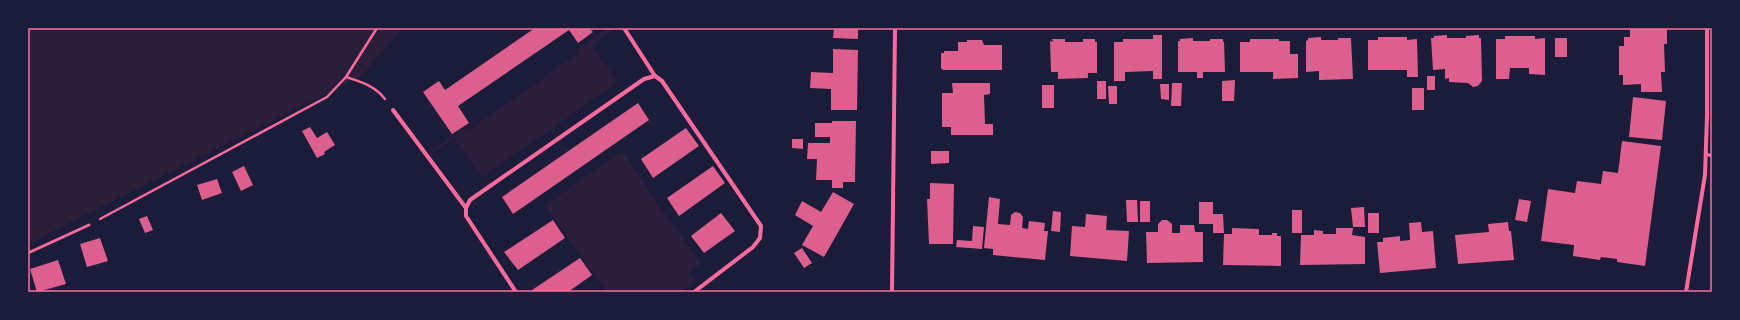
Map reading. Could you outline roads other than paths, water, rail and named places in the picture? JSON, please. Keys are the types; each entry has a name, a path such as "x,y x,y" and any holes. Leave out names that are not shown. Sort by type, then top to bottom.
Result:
{"street":[{"path":"624,28 655,76 662,80 761,226 760,238 753,247 694,292"},
{"path":"892,292 895,28"},
{"path":"1686,292 1705,175 1706,28"},
{"path":"516,292 466,216 466,208 470,200 644,79 655,76"},
{"path":"393,110 466,208"}],"lane":[{"path":"1706,154 1712,156"},
{"path":"28,253 89,224"}]}
